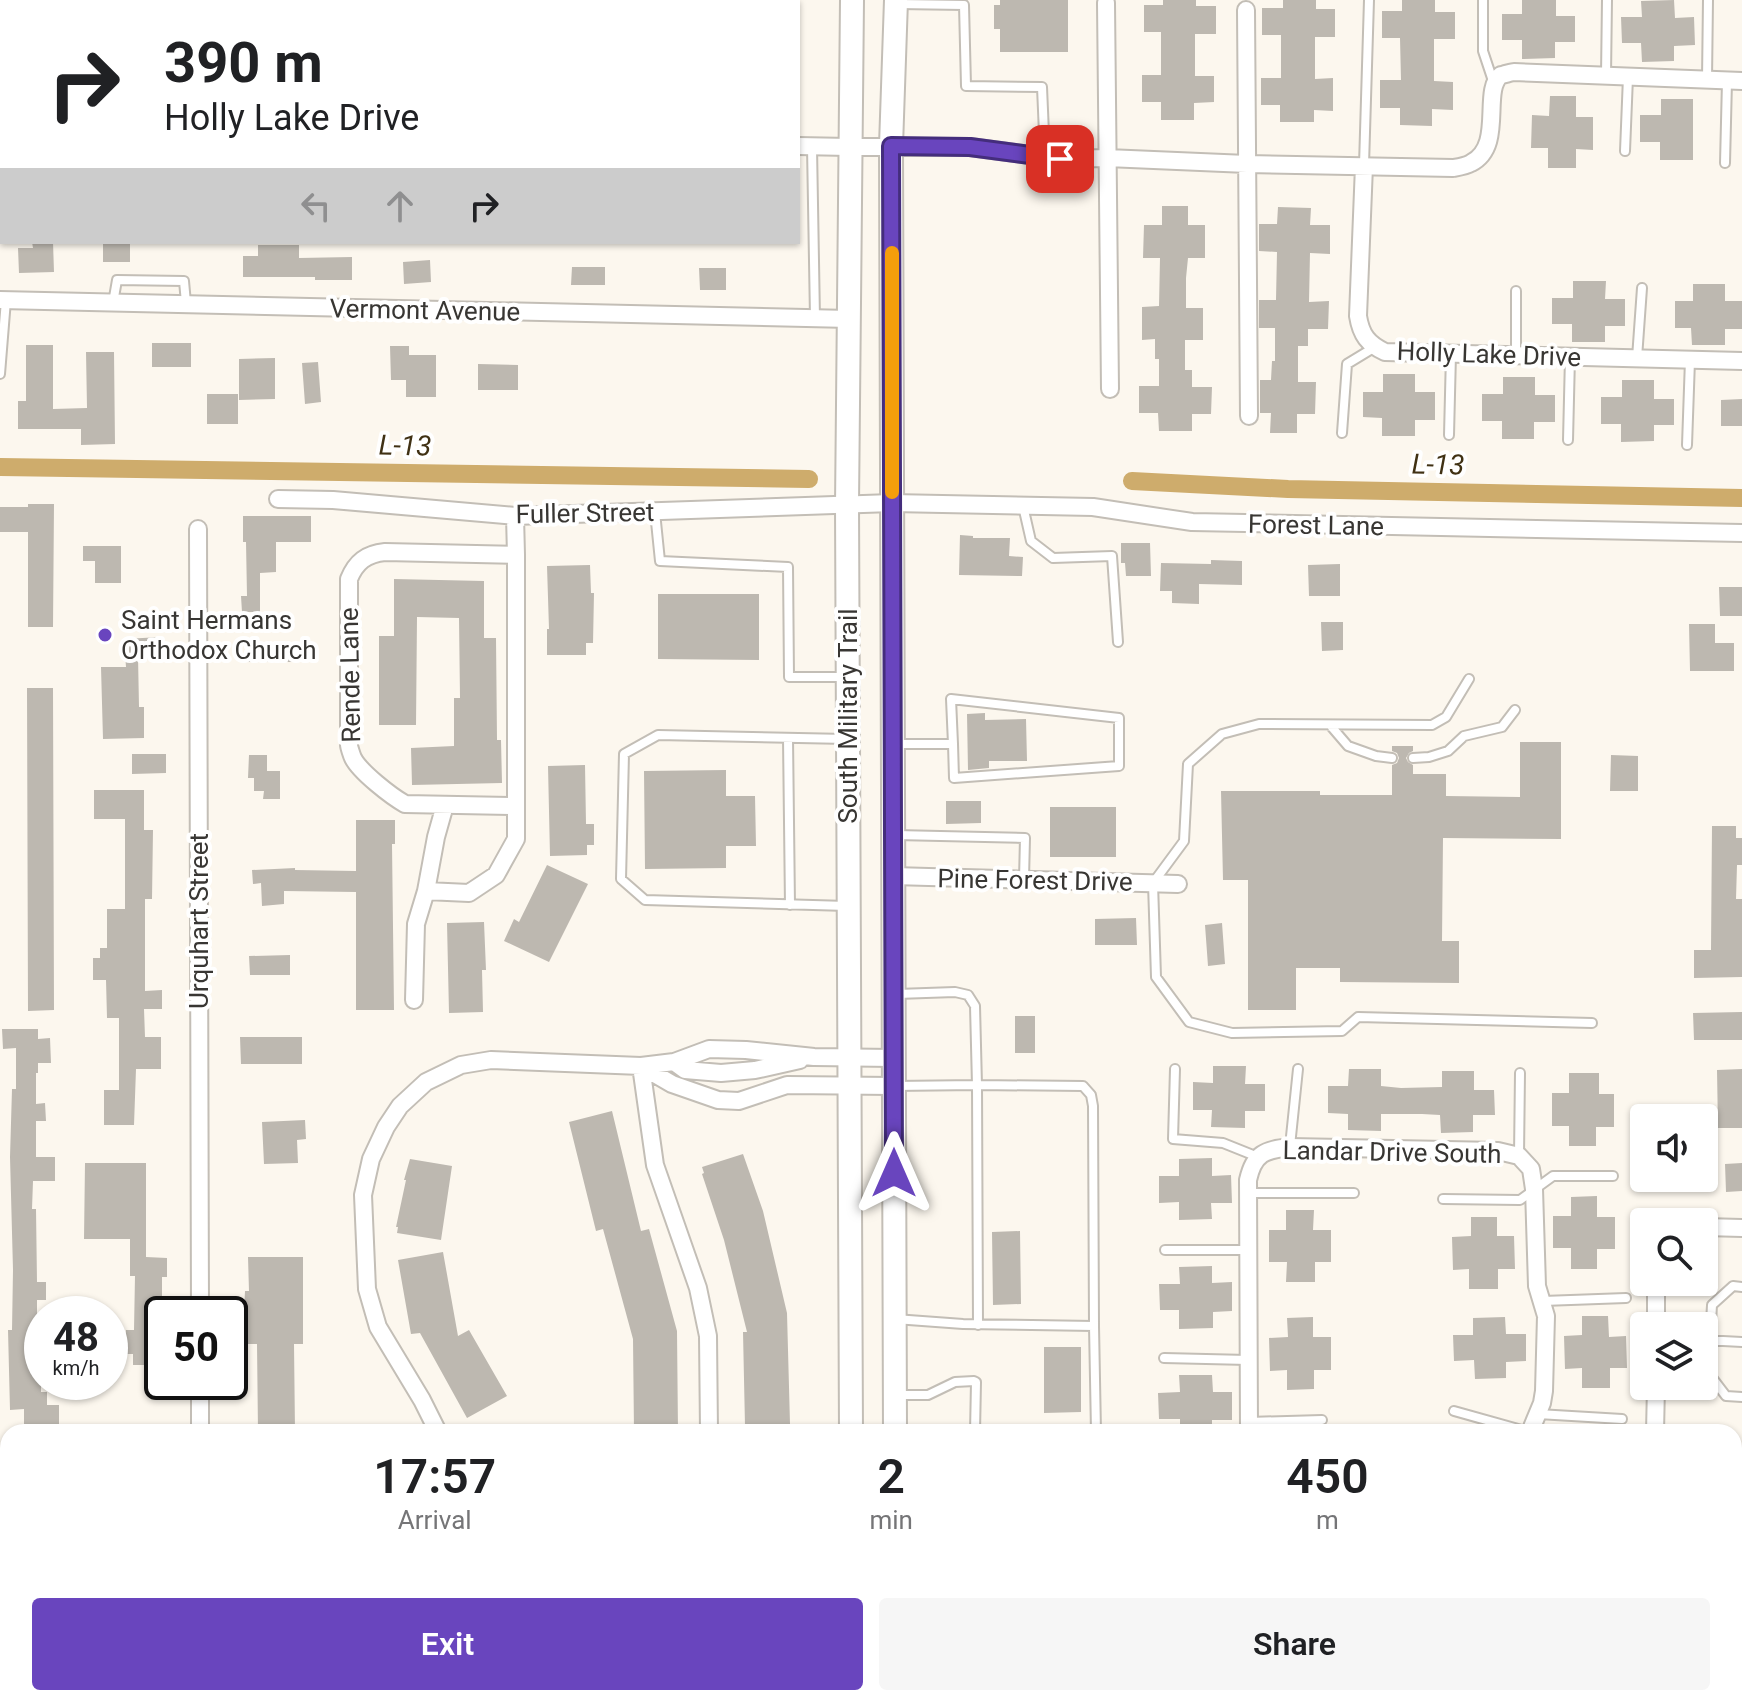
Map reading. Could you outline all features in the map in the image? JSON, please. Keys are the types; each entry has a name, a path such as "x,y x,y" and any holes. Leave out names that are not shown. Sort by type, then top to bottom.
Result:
{"main road":[{"name":"South Military Trail","path":"851,1424 847,505 852,0"},
{"name":"South Military Trail","path":"895,1424 891,146 896,2"}],"street":[{"path":"1106,3 1110,389"},
{"path":"1246,10 1249,416"},
{"path":"805,146 970,147 1045,158 1453,168 1470,164 1480,157 1487,146 1494,85 1502,75 1514,72 1734,80"},
{"name":"Holly Lake Drive","path":"1364,166 1358,316 1366,339 1375,347 1385,352 1742,361"},
{"name":"Vermont Avenue","path":"3,300 850,319"},
{"name":"Fuller Street","path":"278,499 333,500 515,516 892,503"},
{"name":"Forest Lane","path":"892,503 1093,507 1192,522 1742,533"},
{"path":"426,891 469,893 496,875 516,839 515,516"},
{"name":"Urquhart Street","path":"198,529 200,1296"},
{"name":"Rende Lane","path":"516,555 385,552 362,559 349,579 348,732 352,757 405,804 516,806"},
{"path":"414,1000 416,924 445,805"},
{"name":"Pine Forest Drive","path":"893,876 1178,884"},
{"path":"434,1424 378,1327 367,1289 363,1195 371,1159 386,1127 400,1106 426,1082 461,1065 491,1060 641,1066 674,1062 709,1049 814,1057 893,1058"},
{"path":"674,1062 685,1070 721,1073 755,1070 814,1057"},
{"path":"641,1066 672,1084 718,1100 739,1101 787,1085 893,1086"},
{"path":"641,1066 655,1165 698,1288 708,1336 709,1424"},
{"path":"692,1091 702,1071"},
{"name":"Landar Drive South","path":"1249,1424 1248,1193 1251,1168 1258,1157 1269,1150 1290,1147 1498,1151 1519,1156 1531,1169 1535,1268 1546,1316 1545,1379 1542,1403 1533,1424"},
{"path":"1718,1227 1742,1228"},
{"path":"200,1400 200,1424"},
{"path":"1655,1424 1656,1400"}],"lane":[{"path":"1364,166 1369,0"},
{"path":"1483,0 1483,51 1494,85"},
{"path":"1606,76 1607,0"},
{"path":"1707,79 1708,0"},
{"path":"896,2 964,5 966,86 1042,87 1045,158"},
{"path":"1625,151 1628,76"},
{"path":"1725,163 1734,80"},
{"path":"805,146 815,318"},
{"path":"113,303 117,280 184,281 186,304"},
{"path":"1637,358 1642,288"},
{"path":"1516,291 1516,356"},
{"path":"0,374 3,300"},
{"path":"1342,433 1347,364 1375,347"},
{"path":"1449,435 1451,354"},
{"path":"1568,440 1570,357"},
{"path":"1687,445 1690,360"},
{"path":"1023,505 1031,541 1053,558 1112,556 1118,642"},
{"path":"655,511 660,561 788,567 789,677 848,677"},
{"path":"1469,679 1446,717 1432,725 1259,724 1222,734 1188,764 1184,841 1153,883 1156,977 1189,1022 1232,1033 1342,1031 1358,1017 1592,1023"},
{"path":"951,699 1119,718 1119,766 954,778 953,744 951,699"},
{"path":"1413,758 1448,751 1464,736 1502,727 1515,710"},
{"path":"1330,725 1348,746 1392,758"},
{"path":"848,739 658,735 624,754 621,879 645,900 849,906"},
{"path":"788,738 790,905"},
{"path":"893,744 953,744"},
{"path":"893,835 1025,838 1024,880"},
{"path":"893,994 955,992 968,995 975,1006 978,1325"},
{"path":"1175,1069 1173,1139 1223,1143 1258,1157"},
{"path":"1290,1147 1298,1069"},
{"path":"1519,1156 1520,1073"},
{"path":"893,1086 1083,1086 1091,1095 1096,1424"},
{"path":"1443,1199 1520,1200 1553,1176 1613,1176"},
{"path":"1248,1193 1354,1193"},
{"path":"1165,1250 1249,1250"},
{"path":"1711,1312 1712,1305 1733,1286 1742,1287"},
{"path":"1543,1301 1626,1298"},
{"path":"895,1319 978,1325 1094,1326"},
{"path":"1718,1341 1742,1342"},
{"path":"1164,1358 1249,1360"},
{"path":"895,1395 928,1395 955,1382 974,1381 975,1424"},
{"path":"1718,1386 1726,1396 1742,1397"},
{"path":"1454,1411 1501,1424"},
{"path":"1537,1414 1622,1419"},
{"path":"1280,1424 1322,1420"}],"building":[{"path":"1000,0 1068,0 1068,52 1000,52 1000,29 994,29 994,5 1000,5"},
{"path":"1163,0 1196,0 1196,6 1216,6 1216,34 1195,34 1195,76 1214,76 1214,102 1194,103 1194,120 1161,120 1161,102 1142,102 1142,75 1161,75 1161,32 1144,32 1144,5 1163,5"},
{"path":"1283,0 1316,0 1316,9 1335,9 1335,37 1315,37 1315,79 1333,78 1333,111 1314,110 1314,122 1280,122 1280,105 1261,105 1261,78 1281,78 1281,35 1262,35 1262,8 1283,8"},
{"path":"1402,0 1435,0 1435,12 1455,12 1455,39 1434,39 1434,81 1453,82 1453,110 1432,109 1432,126 1400,125 1400,108 1380,108 1380,80 1401,80 1400,38 1382,38 1382,11 1402,11"},
{"path":"1522,0 1556,0 1556,16 1575,16 1575,42 1555,42 1555,58 1522,59 1522,40 1502,40 1502,14 1522,14"},
{"path":"1674,0 1675,18 1694,17 1695,45 1674,46 1674,61 1642,62 1641,43 1622,43 1621,17 1642,17 1641,1"},
{"path":"1550,96 1576,96 1576,117 1593,117 1593,150 1576,149 1576,168 1548,168 1548,148 1531,148 1532,115 1549,116"},
{"path":"1661,99 1693,99 1693,160 1660,160 1660,142 1640,142 1640,115 1661,115"},
{"path":"1162,206 1188,206 1188,225 1205,225 1205,258 1188,258 1186,278 1186,308 1203,308 1203,340 1185,340 1185,370 1192,370 1192,387 1212,387 1211,414 1192,414 1192,431 1159,431 1158,413 1139,413 1139,386 1159,386 1155,339 1142,340 1142,307 1159,306 1160,258 1143,258 1144,225 1162,225"},
{"path":"1278,207 1311,208 1310,225 1330,225 1330,254 1310,253 1309,302 1329,301 1328,329 1308,329 1308,346 1298,346 1298,382 1316,382 1315,414 1297,414 1297,433 1270,433 1271,413 1260,413 1260,380 1271,380 1272,361 1275,361 1275,328 1259,328 1259,300 1276,300 1277,252 1259,251 1259,224 1277,224"},
{"path":"32,244 53,244 54,272 19,273 18,248 33,248"},
{"path":"103,244 130,244 130,262 103,262"},
{"path":"258,245 299,245 299,258 352,257 352,280 243,277 243,256 258,256"},
{"path":"430,260 431,282 404,284 403,262"},
{"path":"572,267 605,267 605,285 571,285"},
{"path":"699,268 726,268 726,290 700,290"},
{"path":"1573,281 1606,281 1605,299 1625,299 1625,326 1605,326 1605,342 1572,342 1572,324 1552,324 1552,298 1573,298"},
{"path":"1693,284 1725,284 1725,301 1742,301 1742,329 1725,329 1725,345 1692,345 1691,328 1675,328 1675,301 1693,301"},
{"path":"152,343 191,343 191,367 152,367"},
{"path":"26,345 53,345 53,409 87,408 86,352 114,352 115,444 81,445 81,429 18,429 18,401 26,401"},
{"path":"390,346 409,346 409,355 436,355 436,397 406,397 406,380 391,380"},
{"path":"275,358 275,399 239,400 239,359"},
{"path":"318,362 321,402 305,404 302,363"},
{"path":"478,364 518,365 518,390 478,390"},
{"path":"1383,374 1415,374 1415,392 1435,392 1435,420 1415,420 1415,436 1382,436 1382,418 1363,417 1363,392 1383,392"},
{"path":"1503,377 1535,377 1535,395 1555,395 1555,422 1534,422 1534,439 1502,439 1502,421 1482,421 1482,394 1503,394"},
{"path":"1622,380 1654,380 1654,399 1674,399 1674,425 1654,425 1654,441 1621,442 1621,424 1601,424 1601,397 1622,397"},
{"path":"207,394 238,394 238,424 207,424"},
{"path":"1742,399 1742,426 1721,426 1721,400"},
{"path":"28,504 54,504 53,627 28,627 28,532 0,532 0,507 28,507"},
{"path":"243,516 311,516 311,542 276,542 276,572 260,573 260,612 242,612 241,596 247,596"},
{"path":"960,535 1010,538 1009,556 1023,557 1022,576 959,575"},
{"path":"1121,543 1150,543 1151,576 1126,576 1125,563 1121,563"},
{"path":"83,546 121,546 121,583 95,583 95,561 83,561"},
{"path":"1211,560 1242,561 1242,585 1199,584 1199,604 1172,603 1172,591 1160,591 1161,563 1211,564"},
{"path":"1340,564 1340,596 1309,596 1308,565"},
{"path":"590,565 591,593 594,593 593,643 586,643 586,655 547,655 547,566"},
{"path":"394,579 484,581 484,638 496,638 497,740 501,740 502,783 412,785 411,748 454,746 454,698 460,698 459,618 417,617 416,725 379,725 379,636 394,636"},
{"path":"1719,587 1742,587 1742,616 1720,616"},
{"path":"658,594 759,594 759,660 658,659"},
{"path":"1321,622 1343,622 1343,650 1322,651"},
{"path":"1689,624 1715,624 1715,643 1734,643 1734,671 1690,671"},
{"path":"161,637 162,654 138,656 139,707 144,707 144,738 103,739 101,667 126,667 124,639"},
{"path":"247,643 294,643 295,662 247,662"},
{"path":"27,688 53,688 54,1010 28,1011"},
{"path":"985,713 985,720 1026,719 1027,761 989,761 989,768 968,770 967,714"},
{"path":"1520,742 1561,742 1561,839 1443,838 1442,941 1459,941 1459,983 1340,982 1340,968 1296,968 1296,1010 1248,1010 1248,880 1223,880 1221,791 1392,795 1392,765 1399,758 1392,751 1392,746 1413,746 1413,751 1406,758 1413,765 1413,774 1446,774 1446,796 1520,797"},
{"path":"132,754 166,754 166,773 132,774"},
{"path":"249,755 267,755 267,771 280,771 280,799 263,799 264,791 254,791 254,778 248,778"},
{"path":"1611,755 1638,756 1638,791 1610,791"},
{"path":"585,765 586,824 594,824 594,845 587,845 587,855 550,856 548,766"},
{"path":"726,770 726,796 755,796 756,846 726,846 726,868 645,869 644,771"},
{"path":"94,790 144,790 144,830 153,830 152,899 145,899 145,991 162,990 162,1009 144,1009 145,1037 161,1037 161,1069 136,1069 134,1125 104,1125 104,1090 119,1090 119,1018 107,1018 106,980 93,980 93,958 100,958 100,948 107,948 107,909 125,909 125,819 94,819"},
{"path":"946,801 981,801 981,823 946,824"},
{"path":"1050,807 1116,807 1116,857 1050,857"},
{"path":"356,820 395,820 395,844 392,844 394,1010 356,1010 356,892 284,891 284,904 262,906 261,883 253,884 252,870 295,868 356,871"},
{"path":"1712,826 1736,826 1736,838 1742,838 1742,865 1737,865 1736,899 1742,899 1742,977 1694,978 1694,950 1711,950"},
{"path":"547,865 588,884 549,962 504,941 514,919 519,922"},
{"path":"1136,918 1137,945 1095,945 1095,919"},
{"path":"484,922 486,970 482,970 483,1012 449,1013 447,923"},
{"path":"1222,923 1225,964 1208,966 1205,925"},
{"path":"290,955 290,975 250,975 249,956"},
{"path":"1742,1012 1742,1040 1694,1040 1693,1013"},
{"path":"1015,1016 1035,1016 1035,1053 1015,1053"},
{"path":"2,1029 38,1029 38,1039 50,1038 51,1063 38,1063 36,1073 36,1104 45,1103 46,1121 36,1121 36,1157 55,1157 55,1181 33,1181 37,1282 46,1282 46,1296 24,1296 24,1400 47,1400 47,1405 59,1405 59,1424 24,1424 24,1409 10,1410 8,1330 12,1330 13,1270 10,1157 16,1048 3,1049"},
{"path":"240,1037 302,1037 302,1064 241,1064"},
{"path":"1213,1066 1246,1066 1245,1084 1265,1084 1265,1111 1245,1111 1245,1128 1211,1127 1212,1110 1193,1110 1193,1082 1213,1083"},
{"path":"1349,1069 1381,1069 1381,1086 1401,1088 1442,1087 1442,1071 1474,1071 1474,1090 1494,1090 1495,1115 1473,1115 1473,1132 1441,1133 1440,1115 1422,1114 1381,1114 1381,1131 1348,1130 1348,1114 1328,1113 1328,1086 1348,1086"},
{"path":"1742,1069 1742,1128 1718,1128 1717,1070"},
{"path":"1569,1073 1599,1073 1599,1094 1614,1094 1614,1127 1596,1127 1596,1146 1569,1146 1569,1126 1552,1126 1552,1093 1569,1093"},
{"path":"612,1111 641,1231 649,1229 677,1331 678,1424 634,1424 633,1339 603,1229 596,1231 569,1122"},
{"path":"305,1120 306,1139 297,1140 298,1163 264,1164 262,1122"},
{"path":"743,1154 763,1211 787,1313 790,1424 745,1424 743,1332 747,1332 702,1167"},
{"path":"1212,1158 1212,1176 1231,1175 1232,1203 1211,1203 1212,1219 1179,1220 1179,1202 1159,1203 1159,1176 1179,1176 1179,1159"},
{"path":"410,1159 452,1166 441,1240 397,1233"},
{"path":"85,1163 146,1163 146,1257 167,1258 167,1277 162,1277 162,1296 144,1296 144,1365 133,1365 133,1354 128,1354 128,1330 134,1330 135,1276 130,1276 130,1239 84,1239"},
{"path":"1742,1163 1742,1191 1726,1192 1725,1164"},
{"path":"1597,1196 1597,1217 1615,1217 1615,1249 1597,1249 1597,1269 1571,1269 1571,1248 1553,1248 1553,1216 1571,1216 1571,1197"},
{"path":"1286,1210 1314,1210 1313,1230 1331,1230 1331,1262 1315,1262 1315,1282 1286,1282 1287,1262 1269,1262 1269,1230 1286,1230"},
{"path":"1471,1217 1497,1217 1497,1236 1514,1236 1515,1269 1498,1269 1498,1289 1469,1289 1469,1269 1453,1270 1452,1237 1471,1236"},
{"path":"1020,1231 1021,1304 993,1305 992,1232"},
{"path":"443,1252 458,1336 469,1330 507,1396 467,1418 420,1333 411,1334 398,1260"},
{"path":"248,1257 303,1257 303,1344 294,1344 295,1424 258,1424 257,1344 248,1344 248,1296 245,1296 245,1291 249,1291"},
{"path":"1212,1266 1212,1283 1232,1282 1232,1311 1213,1312 1213,1328 1179,1329 1179,1310 1160,1310 1159,1284 1180,1284 1179,1267"},
{"path":"1582,1316 1608,1316 1609,1337 1626,1336 1627,1368 1610,1368 1610,1388 1582,1388 1582,1368 1565,1369 1564,1336 1582,1335"},
{"path":"1313,1317 1313,1337 1331,1337 1331,1370 1314,1370 1314,1389 1287,1390 1287,1370 1270,1371 1269,1338 1288,1337 1287,1318"},
{"path":"1505,1317 1506,1334 1526,1334 1526,1361 1506,1362 1506,1378 1475,1379 1474,1360 1454,1361 1453,1335 1473,1335 1473,1318"},
{"path":"1044,1347 1081,1347 1081,1412 1044,1413"},
{"path":"1179,1375 1212,1375 1213,1392 1232,1392 1232,1420 1212,1420 1212,1424 1180,1424 1180,1419 1159,1419 1158,1393 1180,1392"}],"waterway":[{"name":"L-13","path":"0,467 809,479"},
{"name":"L-13","path":"1132,481 1288,489 1742,498"}],"slow traffic":[{"path":"892,253 892,492"}],"place":[{"name":"Saint Hermans Orthodox Church","path":"105,635"}],"route":[{"path":"894,1173 891,146 970,147 1060,159"}]}
